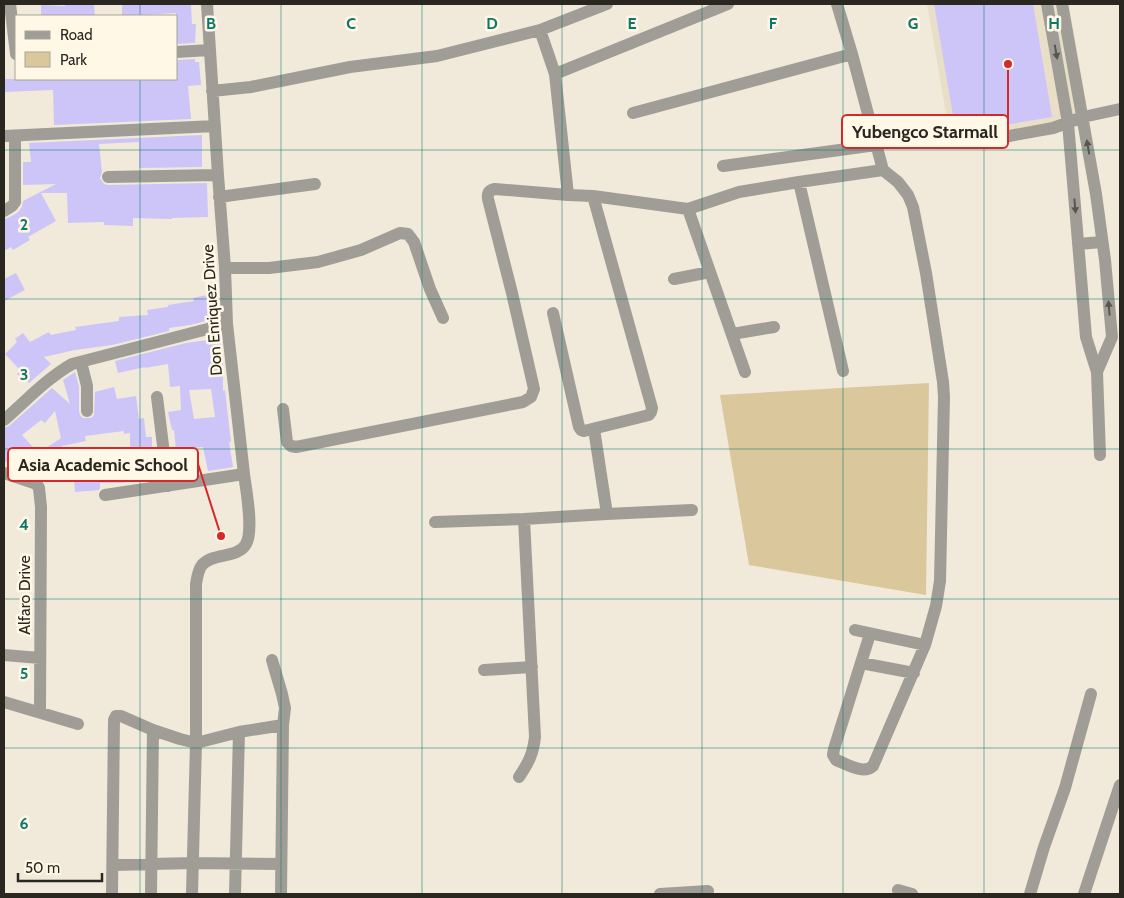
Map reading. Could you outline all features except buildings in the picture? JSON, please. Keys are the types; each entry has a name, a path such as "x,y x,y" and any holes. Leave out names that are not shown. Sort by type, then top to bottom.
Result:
{"street":[{"path":"10,4 15,46"},
{"name":"Don Enriquez Drive","path":"196,743 196,584 198,573 202,565 211,560 239,551 246,544 250,524 227,324 207,4"},
{"path":"212,91 251,87 373,63 437,56 540,30 607,4"},
{"path":"555,74 728,4"},
{"path":"837,4 883,170 898,182 908,195 913,207 926,272 943,382 944,406 940,581 936,606 925,645 914,673 873,766 870,769 862,770 836,760 833,755 870,634"},
{"path":"1047,4 1068,123 1086,337 1097,372 1100,455"},
{"path":"1062,4 1096,194 1112,337 1097,372"},
{"path":"540,30 555,74 568,195"},
{"path":"178,52 210,50"},
{"path":"633,113 852,54"},
{"path":"971,143 1053,128 1083,117 1120,109"},
{"path":"4,211 15,202 9,136 215,126"},
{"path":"723,166 876,145"},
{"path":"283,410 288,442 296,448 523,402 531,397 534,389 487,194 495,188 593,196 688,209 739,192 883,170"},
{"path":"108,177 218,175"},
{"path":"799,182 843,371"},
{"path":"219,197 315,184"},
{"path":"553,314 581,430 594,429 649,415 652,408 593,196"},
{"path":"688,209 745,372"},
{"path":"225,268 269,268 318,262 361,250 400,233 408,234 414,242 430,289 443,318"},
{"path":"1078,244 1102,242"},
{"path":"674,279 710,272"},
{"path":"4,420 46,381 72,364 227,324"},
{"path":"732,334 774,327"},
{"path":"81,362 87,386 87,411"},
{"path":"157,397 168,486"},
{"path":"594,429 607,514"},
{"name":"Alfaro Drive","path":"4,473 34,483 39,488 41,507 40,712"},
{"path":"105,495 244,474"},
{"path":"435,522 692,510"},
{"path":"519,777 530,760 535,737 524,519"},
{"path":"855,630 925,645"},
{"path":"4,655 40,658"},
{"path":"272,660 285,708 281,894"},
{"path":"862,663 914,673"},
{"path":"484,670 532,666"},
{"path":"1030,894 1065,788 1091,694"},
{"path":"4,702 78,724"},
{"path":"112,894 114,720 116,716 121,716 153,730 196,743 239,732 284,724"},
{"path":"151,894 153,730"},
{"path":"235,894 239,732"},
{"path":"192,894 196,743"},
{"path":"1084,894 1120,785"},
{"path":"113,865 281,864"},
{"path":"661,894 708,890"},
{"path":"898,890 912,894"}],"shaded area":[{"path":"927,4 1069,4 1090,124 952,148"}],"green space":[{"path":"929,383 926,595 749,565 720,395"}],"place":[{"name":"Yubengco Starmall","path":"1008,64"},
{"name":"Asia Academic School","path":"221,536"}]}
